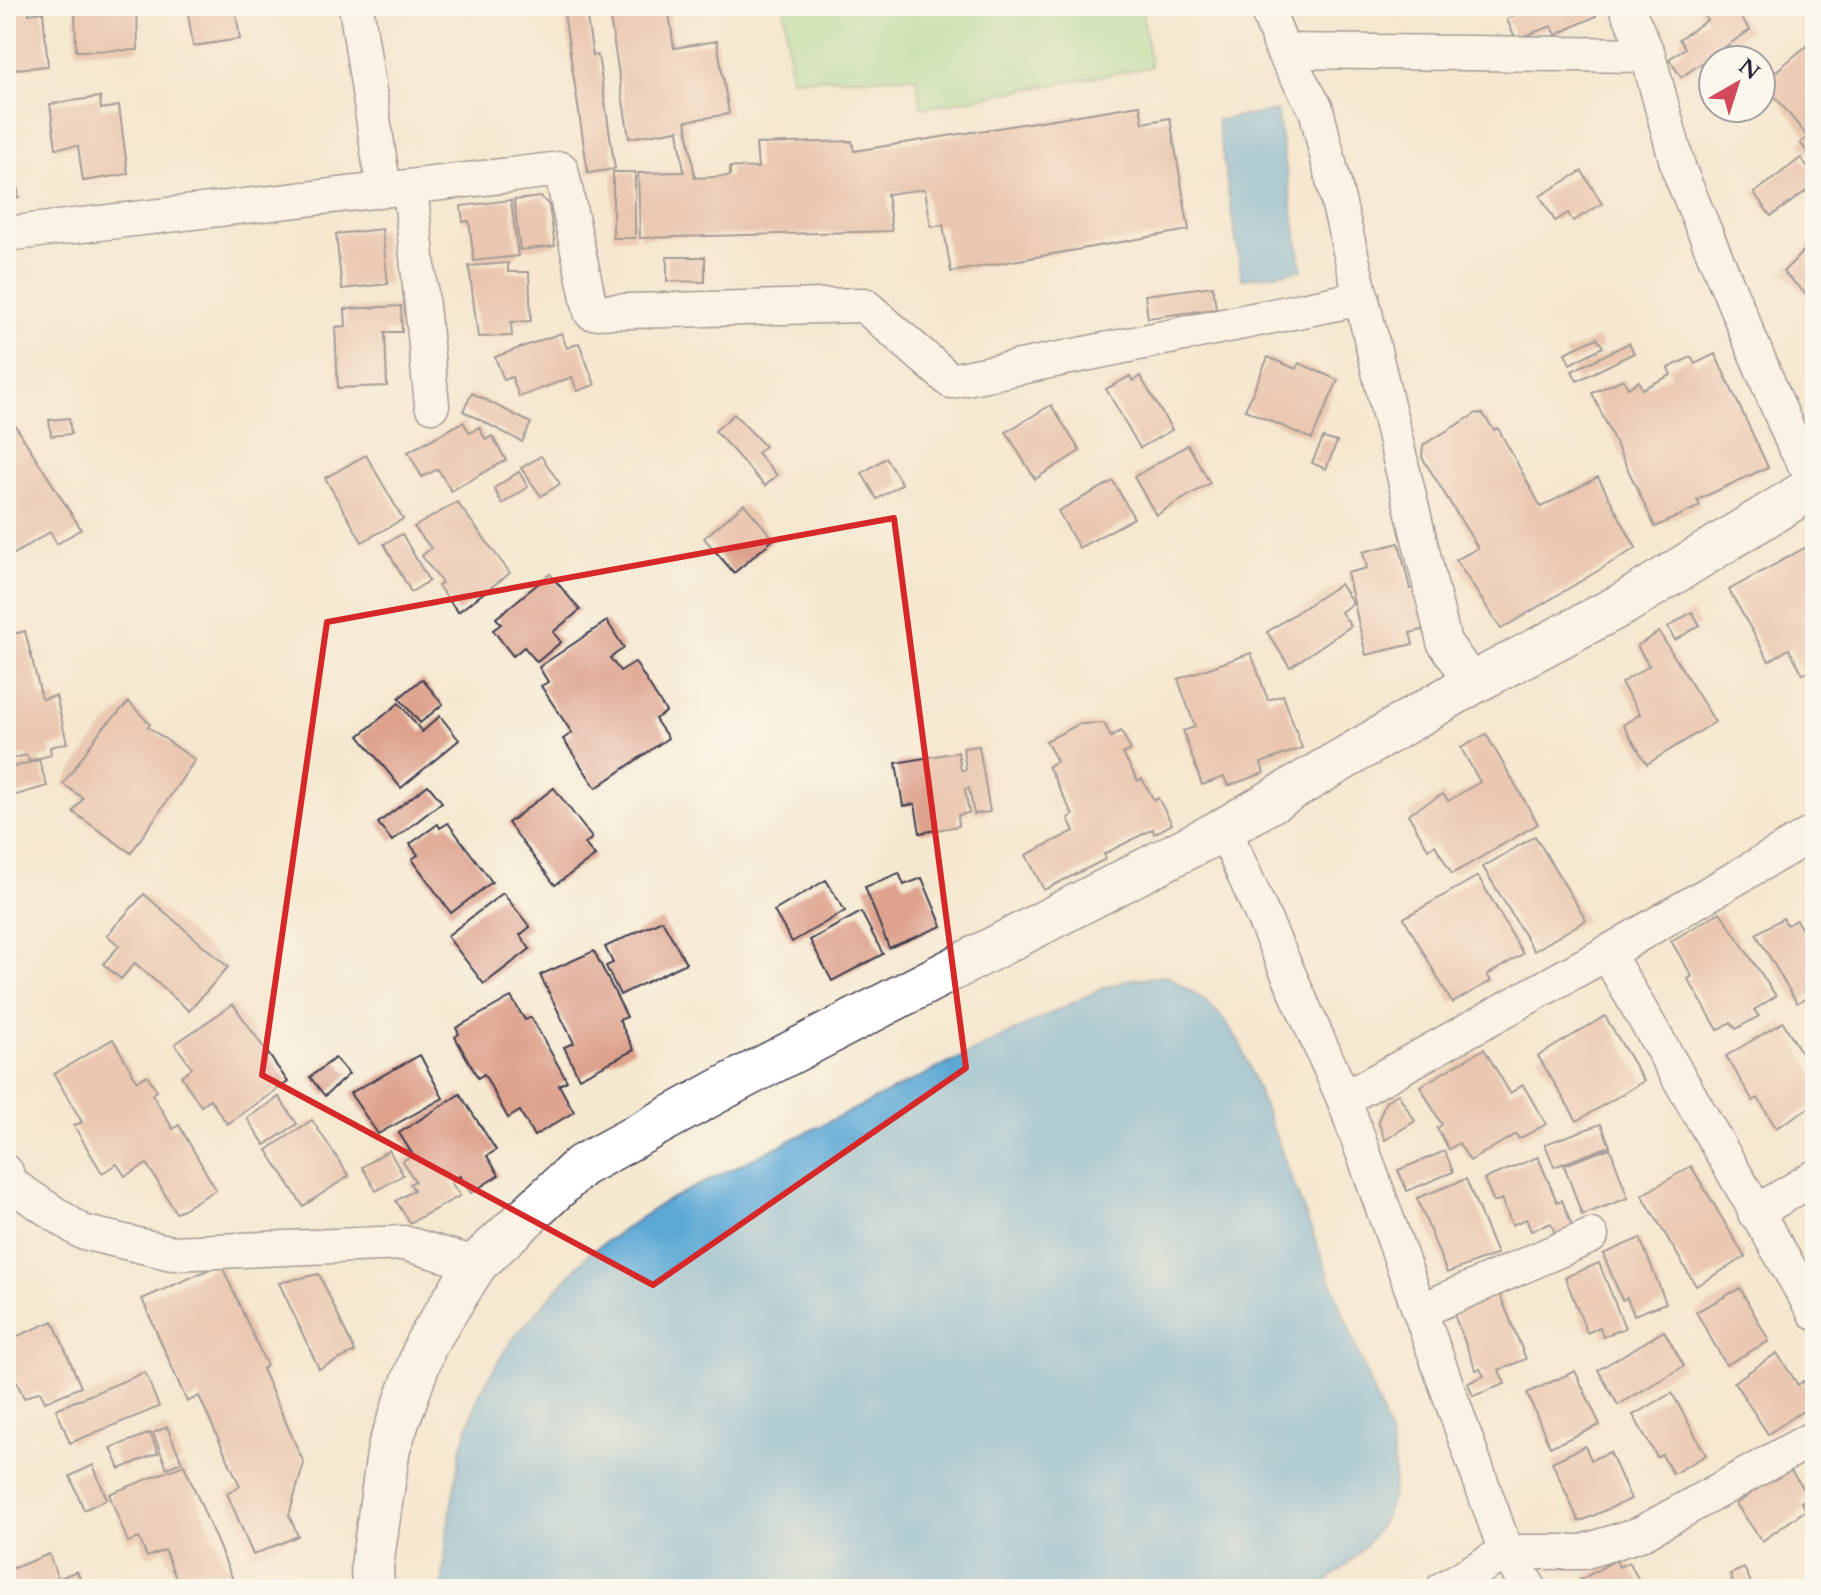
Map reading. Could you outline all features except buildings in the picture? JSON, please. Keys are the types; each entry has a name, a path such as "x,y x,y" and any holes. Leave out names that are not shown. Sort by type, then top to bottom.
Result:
{"street":[{"path":"356,6 397,188 432,405"},
{"path":"1266,6 1283,51 1316,109 1444,642 1473,683"},
{"path":"373,1589 372,1566 389,1447 426,1344 476,1264 581,1166 744,1077 1224,829 1473,683 1623,604 1815,484 1794,445 1679,170 1648,55 1626,6"},
{"path":"1283,51 1648,55"},
{"path":"6,234 561,169 591,312 864,305 951,381 1362,298"},
{"path":"1224,829 1344,1099 1506,1552 1530,1589"},
{"path":"1344,1099 1607,953 1815,832"},
{"path":"1607,953 1815,1313"},
{"path":"6,1172 9,1183 82,1232 172,1253 404,1243 476,1264"},
{"path":"1755,1213 1815,1177"},
{"path":"1420,1311 1591,1236"},
{"path":"1443,1589 1506,1552 1583,1552 1640,1534 1815,1437"}],"highlighted area":[{"path":"894,518 966,1068 653,1285 262,1075 327,622"}],"green space":[{"path":"784,6 1141,6 1151,67 922,108 916,77 791,79"}],"water":[{"path":"1277,111 1302,270 1242,279 1217,120"},
{"path":"1167,976 1209,1004 1240,1043 1390,1436 1394,1464 1392,1497 1378,1529 1342,1569 1314,1589 442,1589 448,1525 461,1449 479,1394 510,1342 589,1253 664,1202 1105,987 1133,979"}]}
